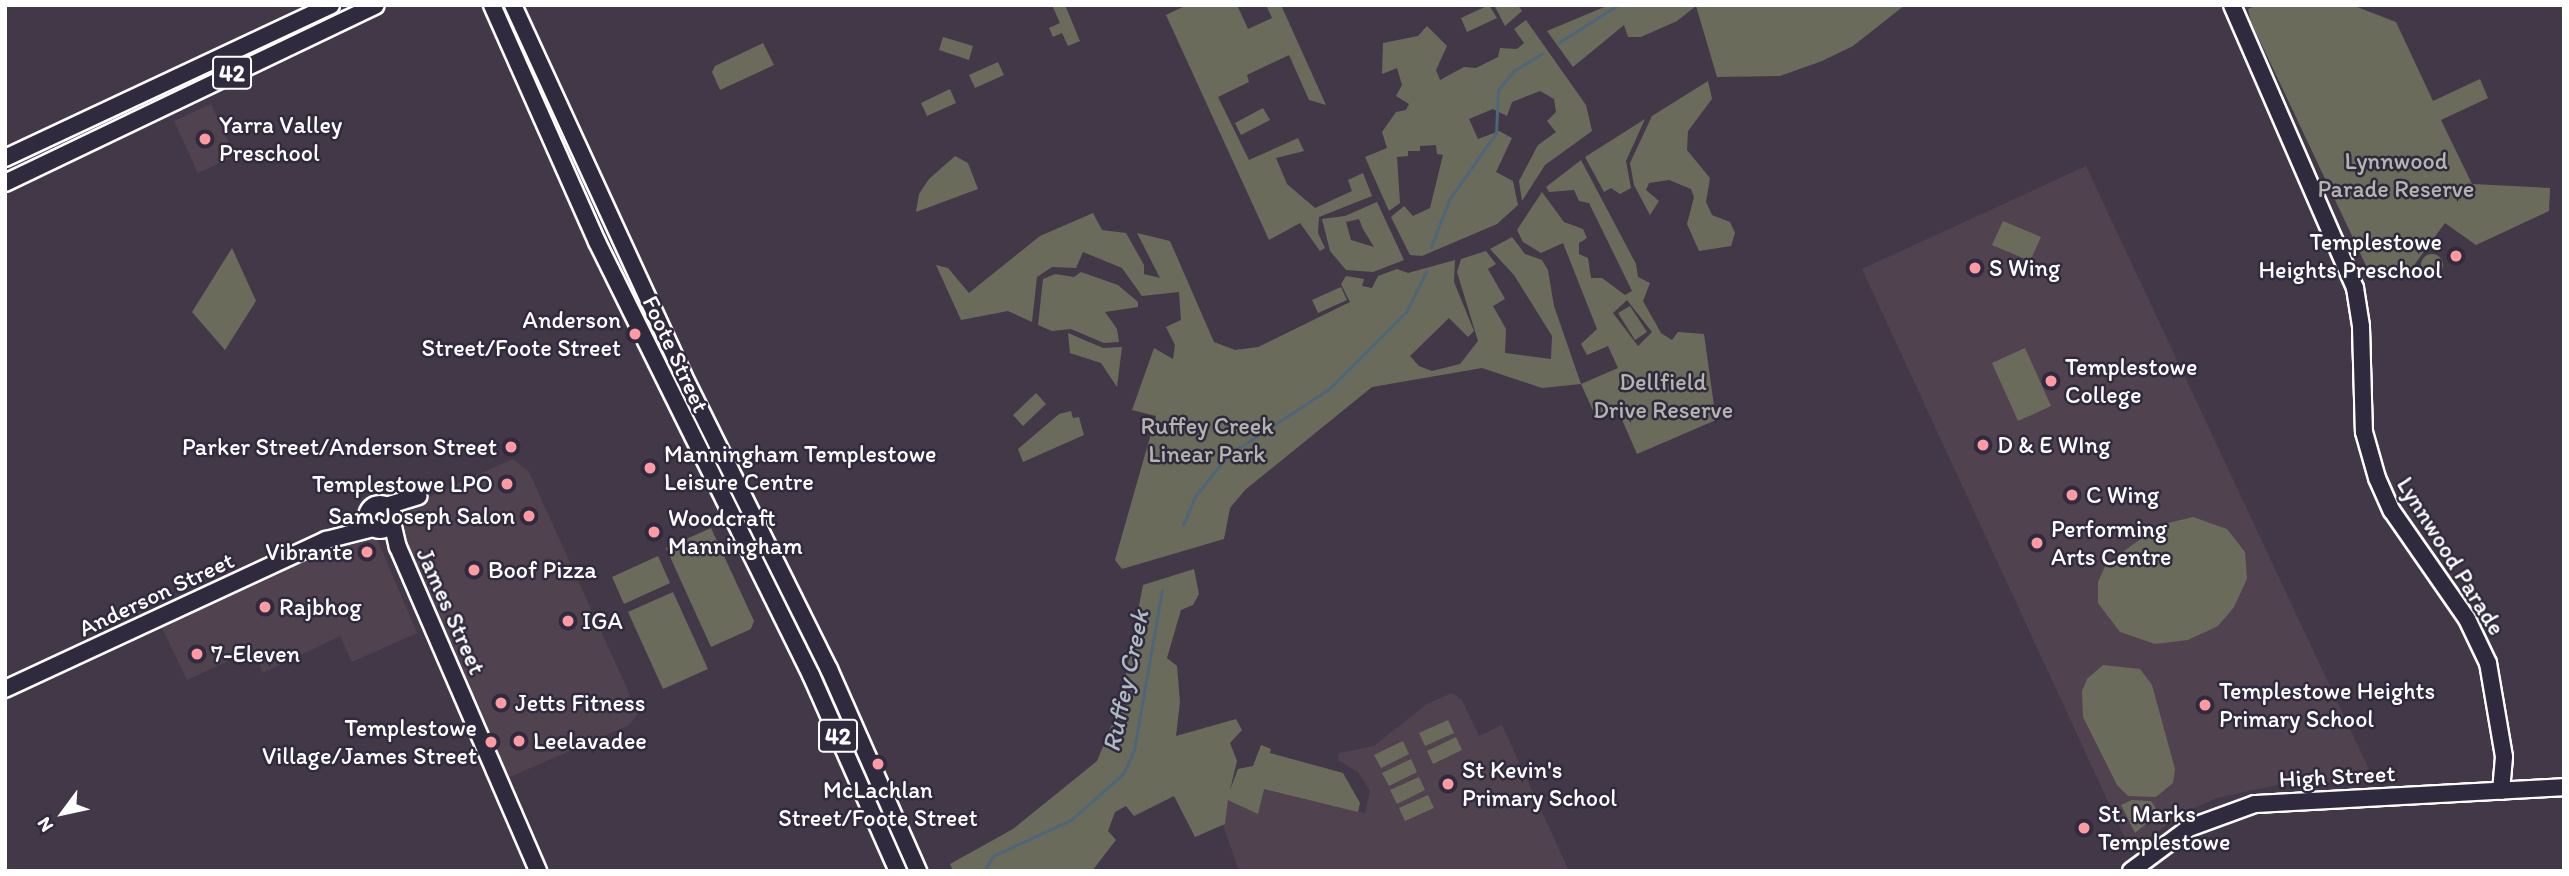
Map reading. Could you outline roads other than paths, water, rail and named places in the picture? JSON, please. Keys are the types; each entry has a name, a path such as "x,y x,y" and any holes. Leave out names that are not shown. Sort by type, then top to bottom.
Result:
{"main road":[{"name":"42","path":"5,158 331,5"},
{"name":"42","path":"5,183 376,5"},
{"name":"Foote Street","path":"513,5 683,375 817,642 918,871"},
{"name":"Lynnwood Parade","path":"2232,5 2355,288 2361,327 2364,432 2377,478 2392,511 2476,635 2493,683 2499,738 2504,757 2501,790"},
{"name":"Foote Street","path":"492,7 597,242 689,435 799,651 898,871"},
{"path":"597,242 617,235"},
{"path":"666,388 683,375"},
{"path":"689,435 708,426"},
{"path":"374,506 390,515 373,523 374,506"},
{"name":"James Street","path":"390,515 410,587"},
{"name":"Anderson Street","path":"5,689 326,540 373,523"},
{"name":"James Street","path":"373,523 410,587 537,871"},
{"path":"799,651 817,642"},
{"name":"High Street","path":"2131,871 2189,828 2255,804 2564,787"}],"waterway":[{"name":"Ruffey Creek","path":"1558,43 1618,5"},
{"name":"Ruffey Creek","path":"1431,247 1449,200 1496,133 1498,90 1515,70 1542,54"},
{"name":"Ruffey Creek","path":"1183,525 1196,495 1228,455 1329,389 1406,312 1426,272"},
{"name":"Ruffey Creek","path":"984,871 993,856 1071,820 1123,774 1134,750 1162,590"}],"place":[{"name":"Yarra Valley Preschool","path":"205,139"},
{"name":"Templestowe Heights Preschool","path":"2456,256"},
{"name":"S Wing","path":"1975,268"},
{"name":"Anderson Street/Foote Street","path":"635,334"},
{"name":"Templestowe College","path":"2051,381"},
{"name":"D & E WIng","path":"1983,445"},
{"name":"Parker Street/Anderson Street","path":"511,447"},
{"name":"Manningham Templestowe Leisure Centre","path":"650,468"},
{"name":"Templestowe LPO","path":"507,484"},
{"name":"C Wing","path":"2072,495"},
{"name":"Sam Joseph Salon","path":"529,516"},
{"name":"Woodcraft Manningham","path":"654,532"},
{"name":"Performing Arts Centre","path":"2037,543"},
{"name":"Vibrante","path":"367,552"},
{"name":"Boof Pizza","path":"474,570"},
{"name":"Rajbhog","path":"265,607"},
{"name":"IGA","path":"568,621"},
{"name":"7-Eleven","path":"197,654"},
{"name":"Jetts Fitness","path":"501,703"},
{"name":"Templestowe Heights Primary School","path":"2205,705"},
{"name":"Leelavadee","path":"519,741"},
{"name":"Templestowe Village/James Street","path":"491,742"},
{"name":"McLachlan Street/Foote Street","path":"878,764"},
{"name":"St Kevin's Primary School","path":"1448,784"},
{"name":"St. Marks Templestowe","path":"2084,828"}],"park label":[{"name":"Lynnwood Parade Reserve","path":"2396,175"},
{"name":"Dellfield Drive Reserve","path":"1663,396"},
{"name":"Ruffey Creek Linear Park","path":"1207,440"}]}
